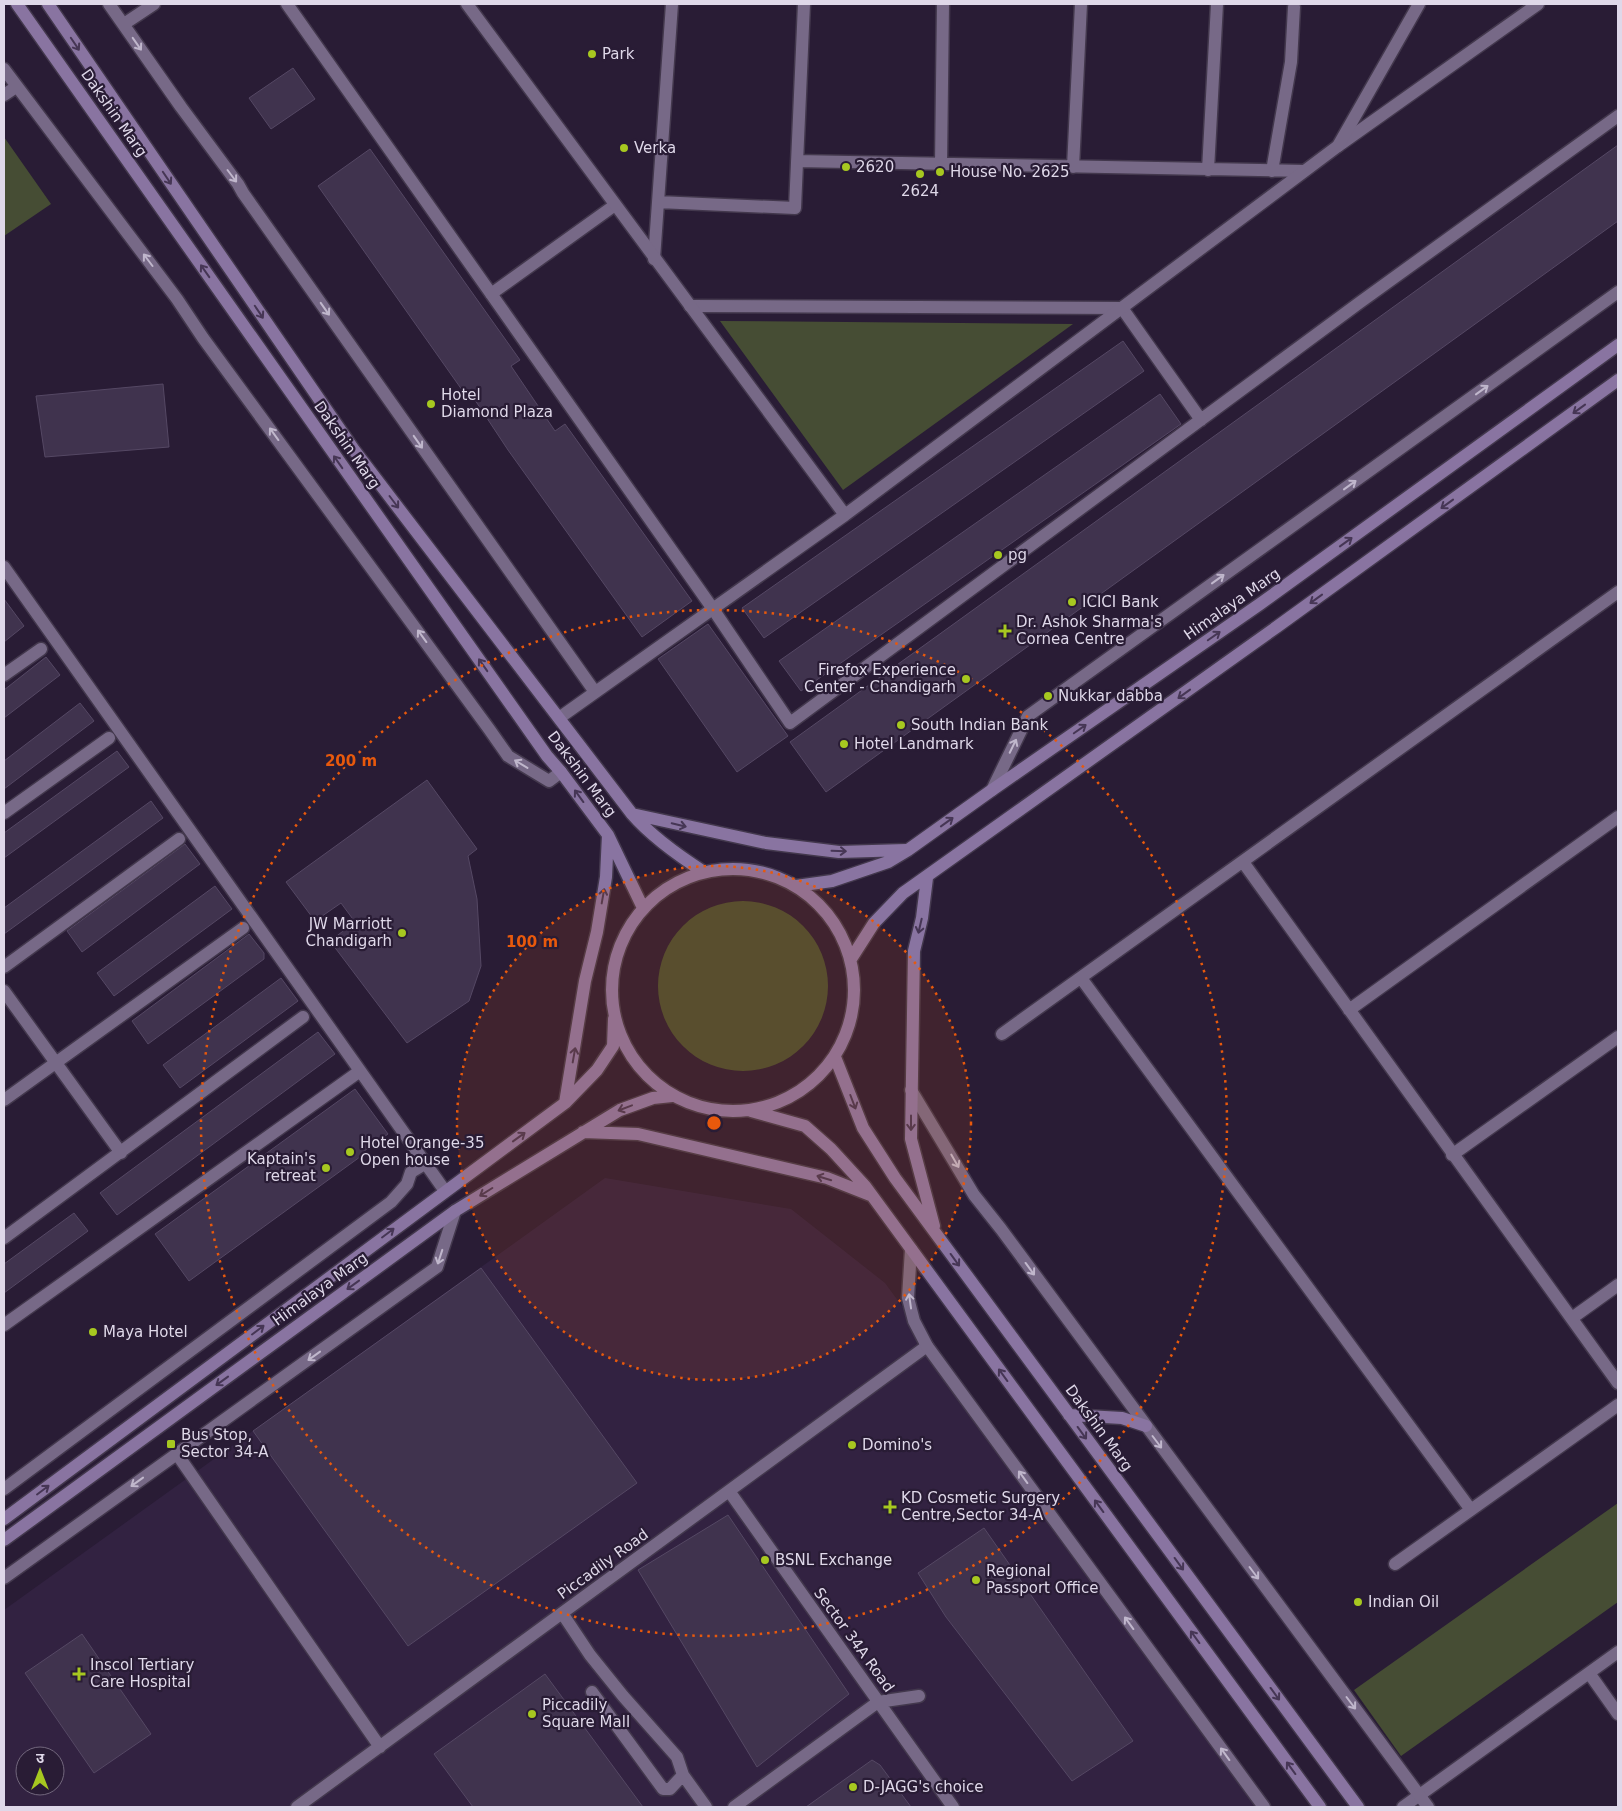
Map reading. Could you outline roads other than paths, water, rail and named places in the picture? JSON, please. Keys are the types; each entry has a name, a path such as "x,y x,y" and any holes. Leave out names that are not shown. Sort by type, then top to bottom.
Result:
{"main road":[{"name":"Dakshin Marg","path":"17,4 547,756 562,772 608,836 643,908"},
{"name":"Dakshin Marg","path":"48,4 354,450 632,814 680,856 704,872"},
{"name":"Himalaya Marg","path":"796,886 832,881 888,862 908,850 1260,604 1618,345"},
{"path":"851,960 874,923 903,894 1618,380"},
{"path":"632,814 766,843 839,852 908,850"},
{"path":"565,1103 585,981 597,932 606,877 608,836"},
{"path":"736,869 767,873 796,886 820,905 839,930 851,960 855,993 850,1027 835,1057 812,1083 784,1101 751,1110 724,1112 697,1106 672,1096 646,1076 626,1049 614,1019 610,989 615,960 625,932 643,908 661,892 674,884 704,872 736,869"},
{"path":"927,878 922,918 914,951 911,1139 937,1235"},
{"name":"Himalaya Marg","path":"4,1519 565,1103 597,1070 613,1046 614,1019"},
{"name":"Dakshin Marg","path":"835,1057 862,1128 895,1178 1358,1807"},
{"name":"Himalaya Marg","path":"4,1540 455,1211 620,1110 653,1098 672,1096"},
{"path":"751,1110 804,1126 830,1149 865,1186 1320,1807"},
{"path":"582,1132 638,1134 827,1178 870,1195"},
{"path":"1069,1415 1122,1418 1146,1426"}],"street":[{"path":"109,4 238,184 243,194 595,692"},
{"path":"124,24 154,4"},
{"path":"287,4 713,609 790,723 1618,116"},
{"path":"467,4 845,515"},
{"path":"654,259 672,4"},
{"path":"658,202 795,208 804,4"},
{"path":"941,164 944,4"},
{"path":"1073,167 1081,4"},
{"path":"1208,170 1217,4"},
{"path":"1338,146 1419,4"},
{"path":"559,718 845,515 1304,171 1538,4"},
{"path":"1272,171 1291,62 1294,7"},
{"path":"4,69 177,299 209,346 472,704 508,756 549,781 562,772"},
{"path":"4,95 16,86"},
{"path":"797,161 1304,171"},
{"path":"492,294 615,205"},
{"path":"992,790 1028,716 1618,292"},
{"path":"690,306 1122,308"},
{"path":"1122,308 1201,420"},
{"path":"4,567 444,1191"},
{"path":"1002,1034 1618,592"},
{"path":"4,675 41,649"},
{"path":"4,812 109,738"},
{"path":"1349,1010 1618,817"},
{"path":"4,967 179,839"},
{"path":"1243,862 1452,1155 1618,1383"},
{"path":"4,1100 243,928"},
{"path":"1081,978 1471,1510"},
{"path":"4,991 121,1153"},
{"path":"4,1238 303,1017"},
{"path":"1452,1155 1618,1037"},
{"path":"4,1325 360,1071"},
{"path":"911,1090 974,1195 1428,1807"},
{"path":"4,1489 392,1202 407,1184 411,1172 426,1163"},
{"path":"4,1578 437,1267 455,1211"},
{"path":"911,1249 908,1298 914,1321 927,1346 1264,1807"},
{"path":"1572,1318 1618,1285"},
{"name":"Piccadily Road","path":"297,1807 927,1346"},
{"path":"1396,1564 1618,1405"},
{"path":"177,1454 380,1747"},
{"name":"Sector 34A Road","path":"729,1491 954,1807"},
{"path":"562,1613 590,1655 677,1757 683,1775 706,1807"},
{"path":"1403,1807 1618,1652"},
{"path":"1589,1672 1618,1714"},
{"path":"592,1692 663,1790 670,1789 683,1775"},
{"path":"734,1807 878,1702 919,1696"}],"place":[{"name":"Park","path":"592,54"},
{"name":"Verka","path":"624,148"},
{"name":"2620","path":"846,167"},
{"name":"House No. 2625","path":"940,172"},
{"name":"2624","path":"920,174"},
{"name":"Hotel Diamond Plaza","path":"431,404"},
{"name":"pg","path":"998,555"},
{"name":"ICICI Bank","path":"1072,602"},
{"name":"Dr. Ashok Sharma's Cornea Centre","path":"1005,631"},
{"name":"Firefox Experience Center - Chandigarh","path":"966,679"},
{"name":"Nukkar dabba","path":"1048,696"},
{"name":"South Indian Bank","path":"901,725"},
{"name":"Hotel Landmark","path":"844,744"},
{"name":"JW Marriott Chandigarh","path":"402,933"},
{"name":"Hotel Orange-35 Open house","path":"350,1152"},
{"name":"Kaptain's retreat","path":"326,1168"},
{"name":"Maya Hotel","path":"93,1332"},
{"name":"Bus Stop, Sector 34-A","path":"171,1444"},
{"name":"Domino's","path":"852,1445"},
{"name":"KD Cosmetic Surgery Centre,Sector 34-A","path":"890,1507"},
{"name":"BSNL Exchange","path":"765,1560"},
{"name":"Regional Passport Office","path":"976,1580"},
{"name":"Indian Oil","path":"1358,1602"},
{"name":"Inscol Tertiary Care Hospital","path":"79,1674"},
{"name":"Piccadily Square Mall","path":"532,1714"},
{"name":"D-JAGG's choice","path":"853,1787"}]}
